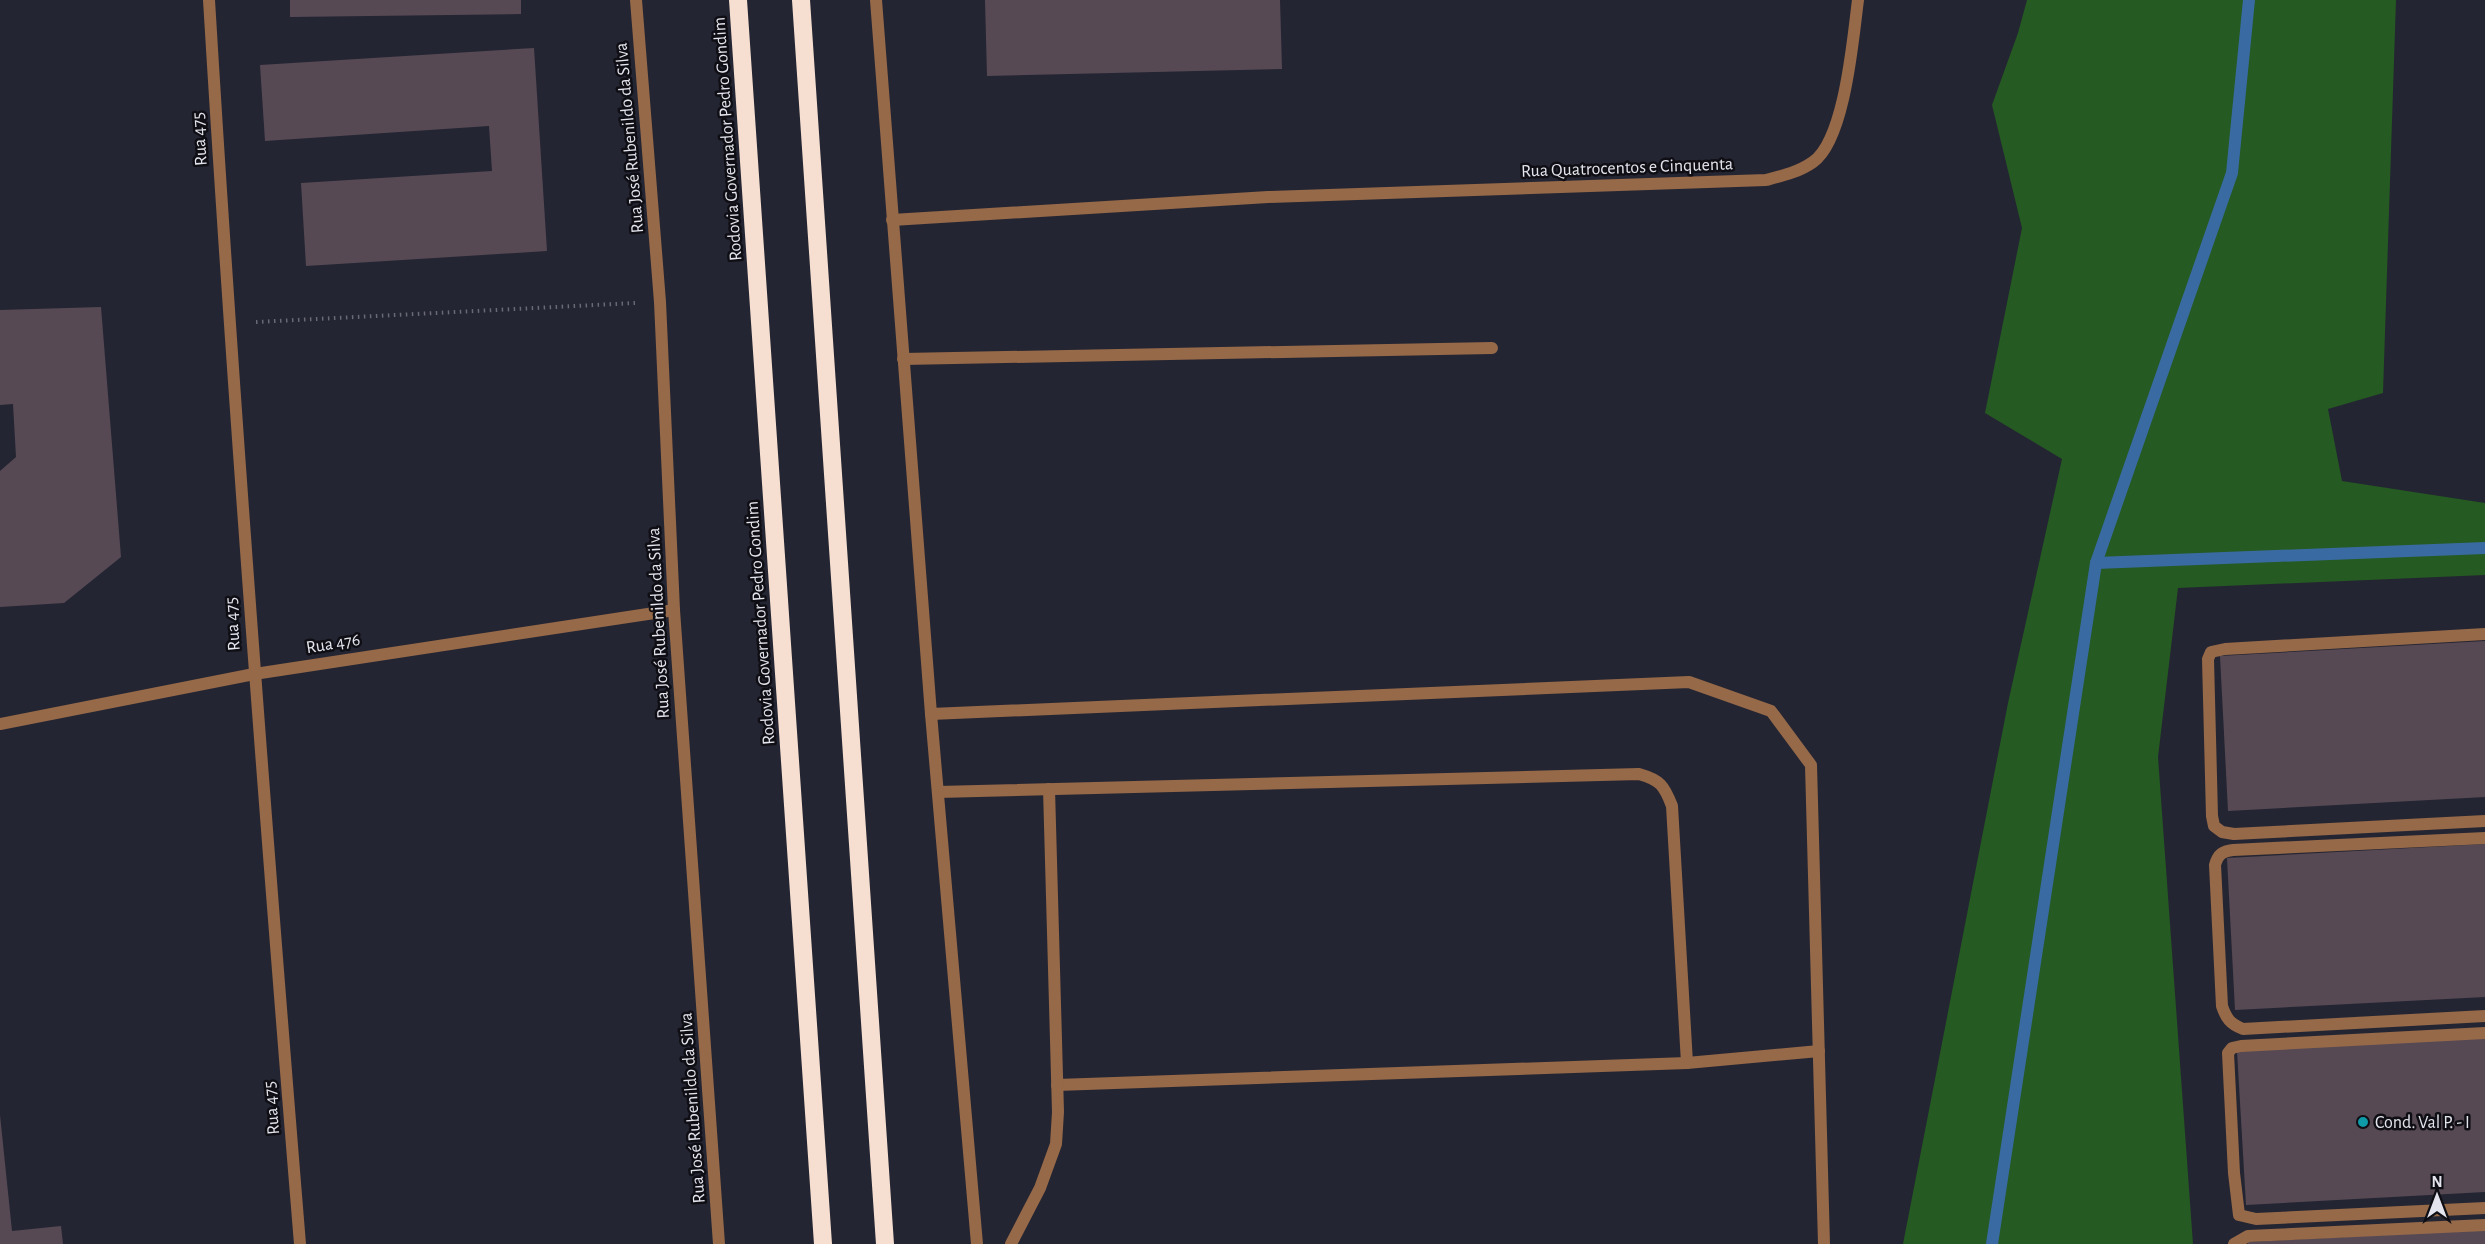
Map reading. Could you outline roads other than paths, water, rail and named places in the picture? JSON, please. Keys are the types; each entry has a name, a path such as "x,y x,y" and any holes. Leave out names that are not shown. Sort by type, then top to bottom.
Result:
{"highway":[{"name":"Rodovia Governador Pedro Gondim","path":"738,0 823,1244"},
{"path":"801,0 885,1244"}],"street":[{"name":"Rua 475","path":"208,0 228,323 300,1244"},
{"name":"Rua José Rubenildo da Silva","path":"636,0 660,302 674,610 719,1244"},
{"path":"876,0 931,714 977,1244"},
{"name":"Rua Quatrocentos e Cinquenta","path":"892,220 1268,197 1766,180 1795,172 1815,161 1837,123 1848,74 1858,0"},
{"path":"903,359 1492,348"},
{"name":"Rua 476","path":"0,724 254,674 674,610"},
{"path":"2485,634 2225,649 2211,652 2208,659 2212,816 2214,826 2222,832 2234,834 2485,821"},
{"path":"931,714 1689,682 1771,711 1811,765 1824,1244"},
{"path":"938,792 1639,774 1657,779 1667,792 1672,806 1687,1063"},
{"path":"1011,1244 1040,1188 1056,1144 1057,1084 1049,789"},
{"path":"2485,838 2233,850 2224,851 2217,857 2215,865 2222,1006 2226,1018 2233,1025 2242,1029 2485,1016"},
{"path":"2485,1033 2241,1046 2232,1048 2228,1053 2234,1173 2239,1215 2256,1219 2485,1209"},
{"path":"1057,1084 1687,1063 1819,1051"},
{"path":"2234,1244 2248,1236 2485,1225"}],"waterway":[{"path":"1992,1244 2096,563 2232,173 2249,0"},
{"path":"2096,563 2485,548"}],"place":[{"name":"Cond. Val P. - I","path":"2363,1122"}]}
